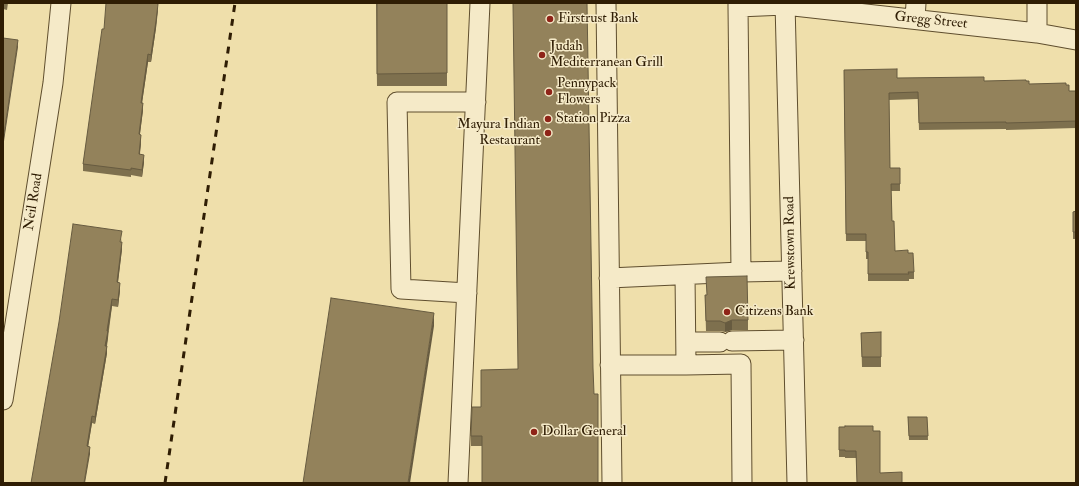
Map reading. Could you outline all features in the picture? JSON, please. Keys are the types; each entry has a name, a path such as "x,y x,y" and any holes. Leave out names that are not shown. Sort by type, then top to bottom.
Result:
{"street":[{"name":"Neil Road","path":"3,400 53,83 60,3"},
{"path":"458,483 480,3"},
{"path":"606,3 612,483"},
{"path":"1036,33 1037,3"},
{"name":"Gregg Street","path":"738,5 785,4 915,11 1076,40"},
{"name":"Krewstown Road","path":"785,4 797,483"},
{"path":"738,5 741,272"},
{"path":"467,293 401,289 398,102 476,102"},
{"path":"609,278 792,271"},
{"path":"685,275 686,365"},
{"path":"686,342 794,340"},
{"path":"610,365 741,364 742,483"}],"building":[{"path":"106,3 158,4 151,55 148,54 141,103 143,103 139,134 141,135 139,154 144,155 142,170 83,164 102,29 104,29"},
{"path":"377,3 447,3 447,73 377,74"},
{"path":"513,3 587,3 593,368 594,394 598,394 598,483 482,483 482,436 471,436 472,407 481,407 481,370 518,369"},
{"path":"3,38 18,40 3,141"},
{"path":"897,69 897,78 984,77 984,81 1026,80 1029,81 1029,84 1066,83 1066,85 1069,85 1069,91 1076,91 1076,121 919,123 918,92 889,93 890,168 900,168 900,184 891,184 892,221 894,221 895,251 908,250 908,253 913,253 914,272 908,272 909,274 868,274 866,234 846,234 844,70"},
{"path":"1076,211 1076,232 1073,232 1073,212"},
{"path":"73,224 122,231 117,282 120,283 118,300 112,299 105,346 107,346 95,417 92,416 87,446 90,447 84,483 31,483 59,322"},
{"path":"747,276 748,320 732,320 725,323 720,321 706,321 706,277"},
{"path":"331,298 434,313 408,483 303,483"},
{"path":"881,332 881,357 862,357 861,333"},
{"path":"908,417 927,417 928,436 909,436"},
{"path":"873,426 873,431 880,431 880,473 902,472 902,483 857,483 856,451 839,450 839,427"}],"railway":[{"path":"165,483 235,3"}],"place":[{"name":"Firstrust Bank","path":"550,19"},
{"name":"Judah Mediterranean Grill","path":"542,55"},
{"name":"Pennypack Flowers","path":"549,92"},
{"name":"Station Pizza","path":"548,119"},
{"name":"Mayura Indian Restaurant","path":"548,133"},
{"name":"Citizens Bank","path":"727,312"},
{"name":"Dollar General","path":"534,432"}]}
